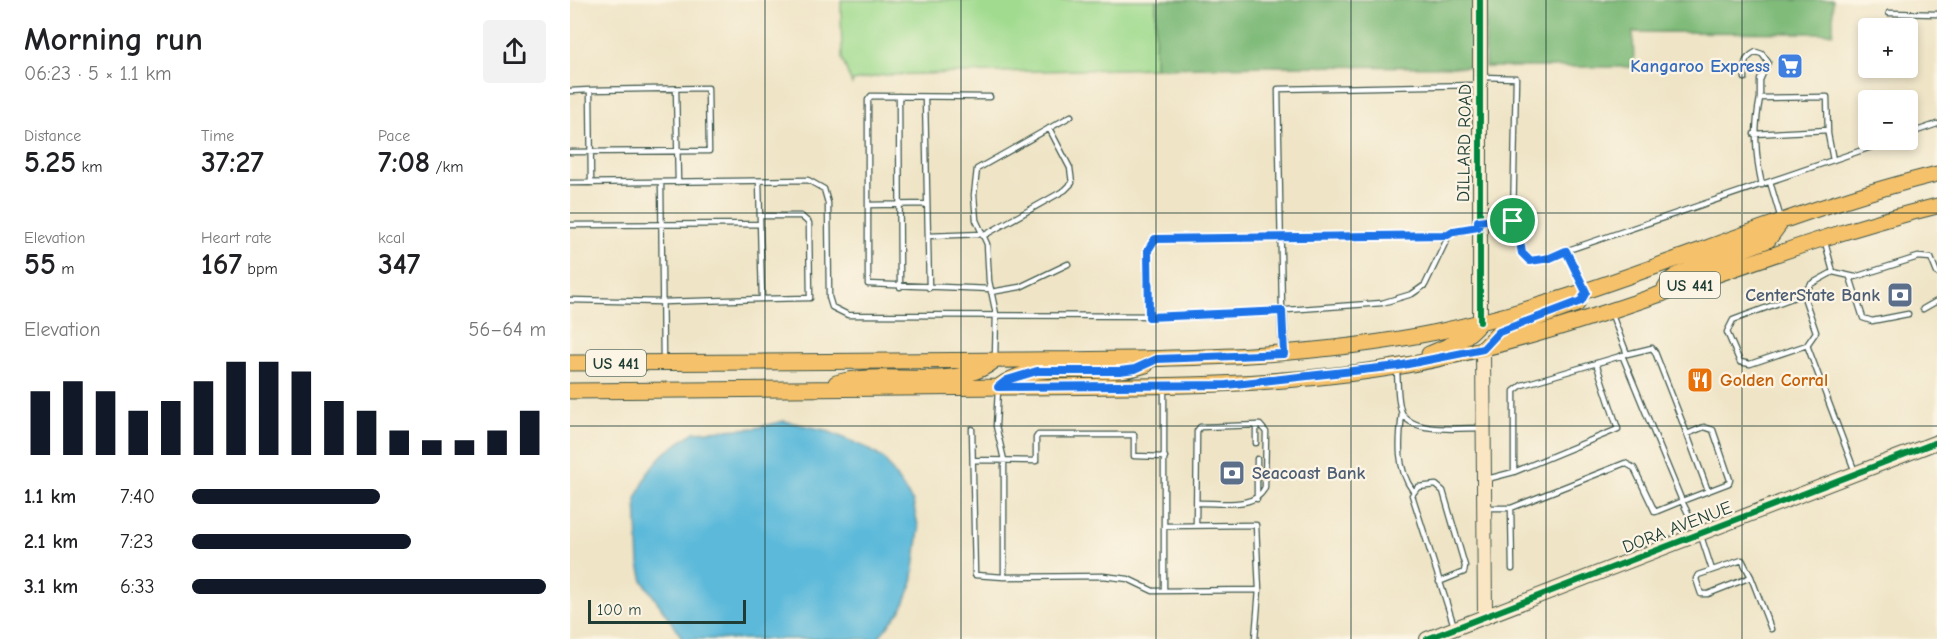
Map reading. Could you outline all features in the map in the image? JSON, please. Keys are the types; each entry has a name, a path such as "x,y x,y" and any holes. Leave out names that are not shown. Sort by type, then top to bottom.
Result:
{"main road":[{"name":"US 441","path":"570,363 1157,359 1284,354 1394,339 1480,322 1586,292 1782,221 1867,193 1937,174"},
{"name":"US 441","path":"570,391 1164,386 1285,381 1397,367 1483,349 1611,312 1824,239 1937,206"},
{"path":"1662,294 1677,275 1768,240 1782,221"},
{"path":"1483,349 1499,332 1576,305 1586,292"},
{"path":"1397,367 1461,340 1473,332 1480,322"},
{"path":"998,387 1007,380 1037,371 1120,371 1135,369 1157,359"},
{"path":"825,389 848,379 863,377 972,374 995,360"}],"street":[{"name":"DILLARD ROAD","path":"1480,0 1478,224 1480,322"},
{"path":"1282,311 1284,354"},
{"path":"1483,349 1485,617"},
{"name":"DORA AVENUE","path":"1427,639 1937,442"}],"lane":[{"path":"1889,13 1937,14"},
{"path":"1745,78 1743,62 1746,57 1756,52 1762,54 1768,62 1760,80 1760,98 1754,134 1755,156 1762,185"},
{"path":"1282,311 1278,89 1516,78 1513,221 1520,234 1522,253 1530,261 1550,258 1862,150"},
{"path":"570,91 708,88 709,150 570,152"},
{"path":"676,89 678,182"},
{"path":"590,90 591,183"},
{"path":"990,97 871,96 868,100 868,284 991,291 1020,287 1068,264"},
{"path":"899,96 900,287"},
{"path":"925,97 929,288"},
{"path":"1760,98 1827,97 1828,130 1833,160"},
{"path":"995,360 996,314 991,291 987,244 976,220 974,195 977,169 1071,116"},
{"path":"1918,131 1937,124"},
{"path":"928,236 983,235 1065,190 1072,183 1070,168 1049,128"},
{"path":"1754,134 1828,130"},
{"path":"570,183 808,180 824,189 828,203 829,297 832,307 848,315 996,314 1149,317 1282,311 1382,303 1413,294 1425,285 1448,235 1454,231 1478,224 1513,221"},
{"path":"759,181 762,299"},
{"path":"661,182 663,363"},
{"path":"1770,182 1782,221"},
{"path":"868,205 927,204"},
{"path":"570,300 663,302 810,298 809,223 801,216 760,216"},
{"path":"570,225 760,224"},
{"path":"1149,317 1148,250 1155,239 1448,235"},
{"path":"1824,239 1833,272"},
{"path":"1566,251 1586,292"},
{"path":"1803,294 1816,332 1807,345 1750,364 1740,362 1727,332 1733,320 1803,294 1811,284 1833,272 1850,277 1918,257 1931,258 1937,273"},
{"path":"1850,277 1863,318 1872,321 1908,314"},
{"path":"1923,309 1937,301"},
{"path":"1611,312 1624,355 1712,570"},
{"path":"1807,345 1856,473"},
{"path":"1514,472 1514,391 1522,385 1643,348 1652,348 1708,490"},
{"path":"1484,479 1514,472 1618,429 1596,363"},
{"path":"1397,367 1402,413 1400,456 1405,480 1413,491 1455,629"},
{"path":"1164,386 1164,591"},
{"path":"998,387 996,426 1004,460 1005,577"},
{"path":"1402,413 1411,422 1422,427 1484,428"},
{"path":"1257,426 1257,443"},
{"path":"1196,525 1197,431 1200,427 1257,426 1266,432 1265,487 1257,499 1250,502 1197,502"},
{"path":"1484,508 1511,508 1625,463 1634,468 1655,512 1729,483 1730,477 1710,427 1687,434"},
{"path":"972,429 975,575 1103,576 1128,579 1153,591 1259,590"},
{"path":"973,460 1036,460 1038,435 1134,435 1134,456 1165,457"},
{"path":"1257,459 1257,499"},
{"path":"1413,491 1418,487 1440,486 1466,566 1464,572 1439,582"},
{"path":"1511,508 1512,569"},
{"path":"1165,526 1257,525 1259,590 1255,639"},
{"path":"1751,577 1704,595 1696,579 1712,570 1742,560 1751,577 1771,629"}],"green space":[{"path":"841,0 1156,0 1155,68 884,75 853,81 852,84 842,59"},
{"path":"1156,0 1475,0 1474,67 1155,68"},
{"path":"1486,0 1833,0 1833,33 1633,32 1634,67 1485,67"}],"water":[{"path":"784,421 825,430 867,448 884,459 913,502 919,530 912,584 902,609 877,639 683,639 643,581 639,564 636,499 648,473 662,455 694,432 756,428"}],"cycle path":[{"path":"1480,0 1480,322"},
{"path":"1427,639 1937,442"}],"place":[{"name":"Kangaroo Express","path":"1790,66"},
{"name":"CenterState Bank","path":"1900,295"},
{"name":"Golden Corral","path":"1700,380"},
{"name":"Seacoast Bank","path":"1232,473"}],"route":[{"path":"1507,219 1513,221 1520,234 1522,253 1527,259 1536,261 1566,251 1586,292 1576,305 1499,332 1483,349 1398,366 1285,381 1226,385 998,387 1007,380 1037,371 1120,371 1135,369 1157,359 1284,354 1282,311 1149,317 1148,250 1155,239 1448,235 1454,231 1478,227 1478,221 1507,219"}]}
